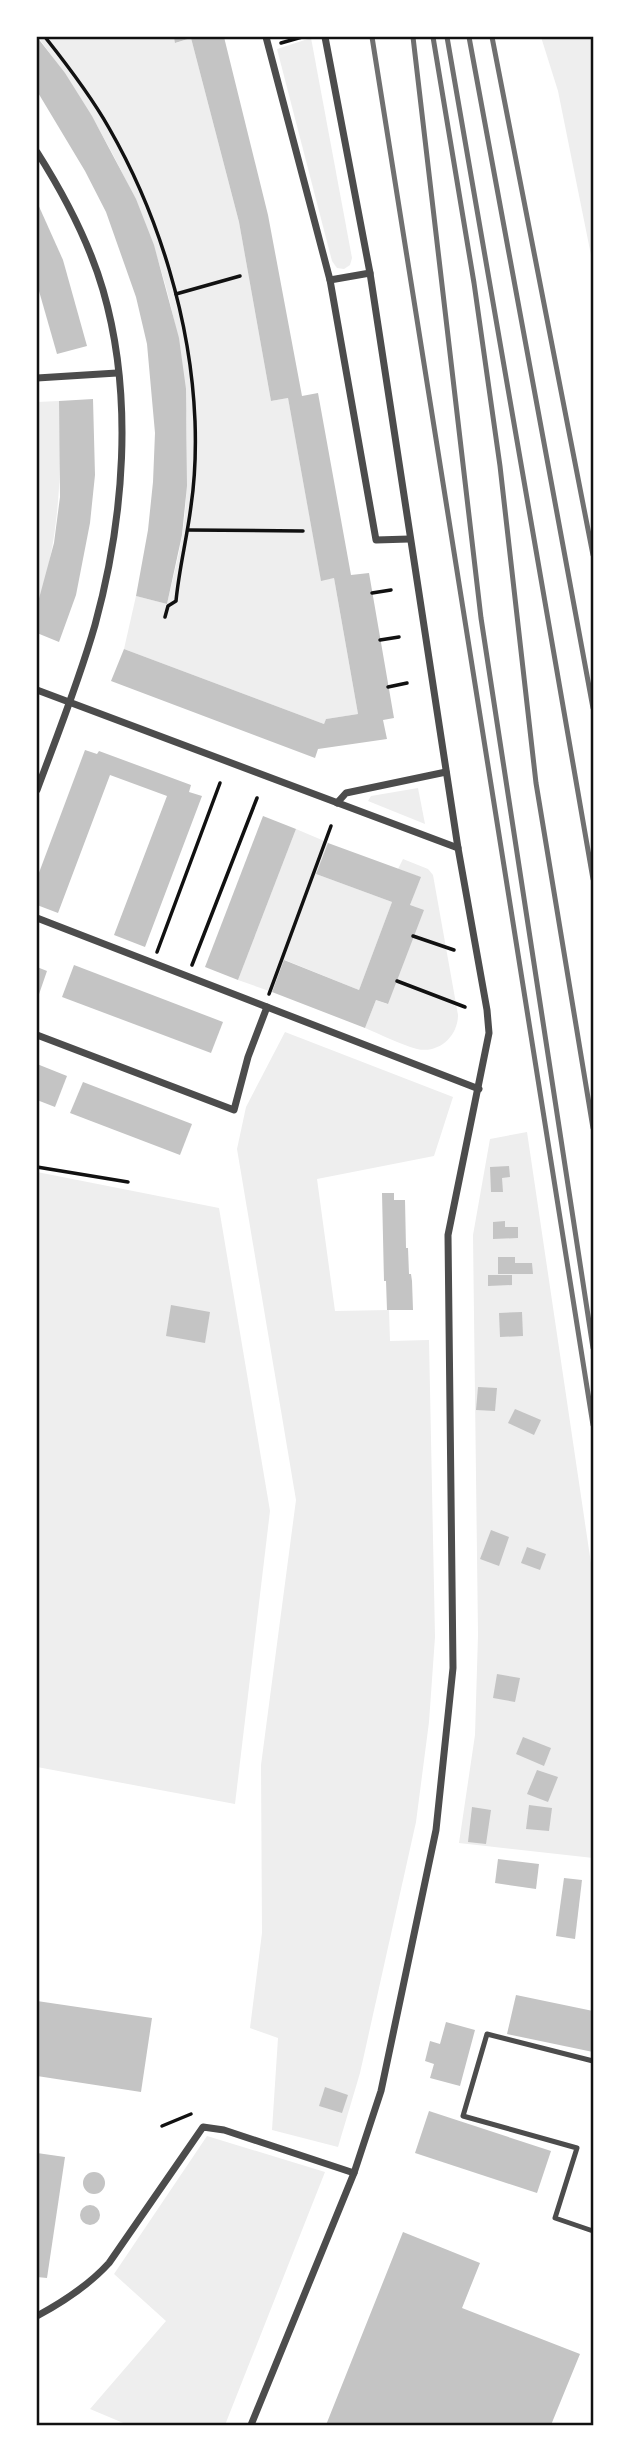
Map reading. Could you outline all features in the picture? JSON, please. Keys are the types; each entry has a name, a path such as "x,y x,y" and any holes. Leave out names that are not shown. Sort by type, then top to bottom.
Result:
{"street":[{"path":"267,37 330,280 376,540 409,539"},
{"path":"251,2425 354,2173 381,2091 436,1830 453,1668 448,1235 489,1033 409,539 370,273 325,37"},
{"path":"37,152 96,269 108,309 117,373 122,457 117,521 95,624 37,790"},
{"path":"330,280 370,273"},
{"path":"37,378 117,373"},
{"path":"37,690 458,848"},
{"path":"337,803 346,793 446,772"},
{"path":"37,918 479,1088"},
{"path":"37,1035 234,1110 248,1057 266,1006"},
{"path":"37,2316 74,2294 110,2263 203,2127 224,2130 354,2173"}],"lane":[{"path":"593,2061 487,2035 463,2116 576,2148 555,2218 593,2231"}],"path":[{"path":"45,37 71,69 124,156 162,247 176,294 195,421 192,502 188,530 176,601 168,606 165,617"},
{"path":"269,46 302,37"},
{"path":"176,294 240,276"},
{"path":"188,530 303,531"},
{"path":"372,593 391,590"},
{"path":"380,640 399,637"},
{"path":"388,687 407,683"},
{"path":"153,963 220,783"},
{"path":"188,976 257,797"},
{"path":"266,1006 331,825"},
{"path":"413,936 454,950"},
{"path":"397,981 466,1007"},
{"path":"37,1167 128,1182"},
{"path":"162,2126 191,2114"}],"shaded area":[{"path":"38,37 174,37 176,43 191,38 239,222 271,401 288,398 321,580 334,578 358,714 326,719 324,724 124,649 136,596 167,604 182,537 186,503 185,390 177,334 147,229 100,131 71,83"},
{"path":"541,37 593,37 593,265 558,91"},
{"path":"311,38 352,258 350,265 344,269 337,268 332,261 277,49"},
{"path":"59,401 58,505 51,556 37,606 37,402"},
{"path":"418,788 425,824 368,801 371,796"},
{"path":"296,829 329,843 316,874 392,902 359,990 285,960 272,992 238,980"},
{"path":"403,859 428,869 433,875 458,1015 451,1036 433,1049 417,1049 404,1045 365,1028 376,1000 387,1004 410,905 420,877 398,869"},
{"path":"285,1032 453,1097 434,1156 317,1179 335,1311 389,1310 390,1341 429,1340 435,1637 429,1722 416,1822 360,2073 338,2147 272,2130 278,2038 250,2028 262,1933 261,1765 296,1500 237,1149 246,1107"},
{"path":"527,1132 593,1577 593,1858 459,1843 475,1735 478,1635 473,1235 490,1139"},
{"path":"37,1172 219,1208 270,1511 235,1804 37,1767"},
{"path":"207,2136 325,2172 225,2425 128,2425 90,2409 166,2321 114,2274"}],"building":[{"path":"37,37 65,73 92,116 136,199 154,245 179,338 186,389 187,486 182,535 167,604 136,596 148,530 153,482 155,433 147,344 136,297 106,212 37,91"},
{"path":"174,37 224,37 268,215 302,396 318,393 351,575 369,573 394,718 383,720 387,739 318,749 315,758 111,681 124,649 324,724 326,719 358,714 334,578 321,581 288,398 271,401 239,222 191,38 175,43"},
{"path":"37,202 63,260 87,346 57,354 37,284"},
{"path":"93,399 95,475 90,523 76,595 59,642 37,633 37,606 54,543 60,497 59,401"},
{"path":"85,750 97,754 99,751 191,785 189,792 202,796 145,947 114,935 167,796 110,775 58,913 37,905 37,878"},
{"path":"263,816 296,829 238,980 205,967"},
{"path":"328,843 421,877 410,905 424,910 388,1004 376,1000 365,1028 272,992 284,960 359,990 392,902 316,874"},
{"path":"74,965 223,1022 211,1053 62,997"},
{"path":"37,967 47,971 37,1000"},
{"path":"37,1064 67,1076 55,1107 37,1100"},
{"path":"83,1082 192,1124 180,1155 70,1113"},
{"path":"509,1166 510,1177 502,1178 503,1192 491,1192 490,1167"},
{"path":"382,1193 394,1193 394,1200 405,1200 406,1248 412,1281 413,1310 387,1310"},
{"path":"505,1221 505,1227 518,1227 518,1238 493,1239 493,1222"},
{"path":"498,1257 515,1257 515,1263 532,1263 533,1274 498,1274"},
{"path":"488,1275 512,1275 512,1285 488,1286"},
{"path":"171,1305 210,1312 205,1343 166,1336"},
{"path":"522,1312 523,1336 500,1337 499,1313"},
{"path":"478,1387 497,1388 495,1411 476,1410"},
{"path":"515,1409 541,1420 534,1435 508,1423"},
{"path":"491,1530 509,1537 499,1566 480,1559"},
{"path":"527,1547 546,1554 540,1570 521,1563"},
{"path":"497,1674 520,1678 515,1702 493,1698"},
{"path":"523,1737 551,1748 544,1766 516,1754"},
{"path":"537,1770 558,1777 548,1802 527,1794"},
{"path":"529,1805 552,1808 549,1831 526,1829"},
{"path":"472,1807 491,1810 486,1844 468,1842"},
{"path":"498,1859 539,1864 536,1889 495,1883"},
{"path":"564,1878 582,1880 575,1939 556,1936"},
{"path":"516,1995 593,2011 593,2052 507,2034"},
{"path":"37,2001 152,2018 141,2092 37,2076"},
{"path":"446,2022 475,2030 460,2086 430,2078 434,2064 425,2061 430,2041 440,2044"},
{"path":"325,2087 348,2095 342,2113 319,2106"},
{"path":"429,2111 551,2151 537,2193 415,2153"},
{"path":"37,2153 65,2157 47,2278 37,2277"},
{"path":"94,2172 102,2175 105,2183 102,2191 94,2194 86,2191 83,2183 86,2175"},
{"path":"90,2205 97,2208 100,2215 97,2222 90,2225 83,2222 80,2215 83,2208"},
{"path":"403,2232 480,2263 462,2308 580,2354 551,2425 326,2425"}],"railway":[{"path":"372,37 593,1425"},
{"path":"413,37 481,618 593,1348"},
{"path":"433,37 474,283 500,466 536,783 593,1128"},
{"path":"447,37 593,879"},
{"path":"469,37 593,708"},
{"path":"492,37 593,555"}]}
